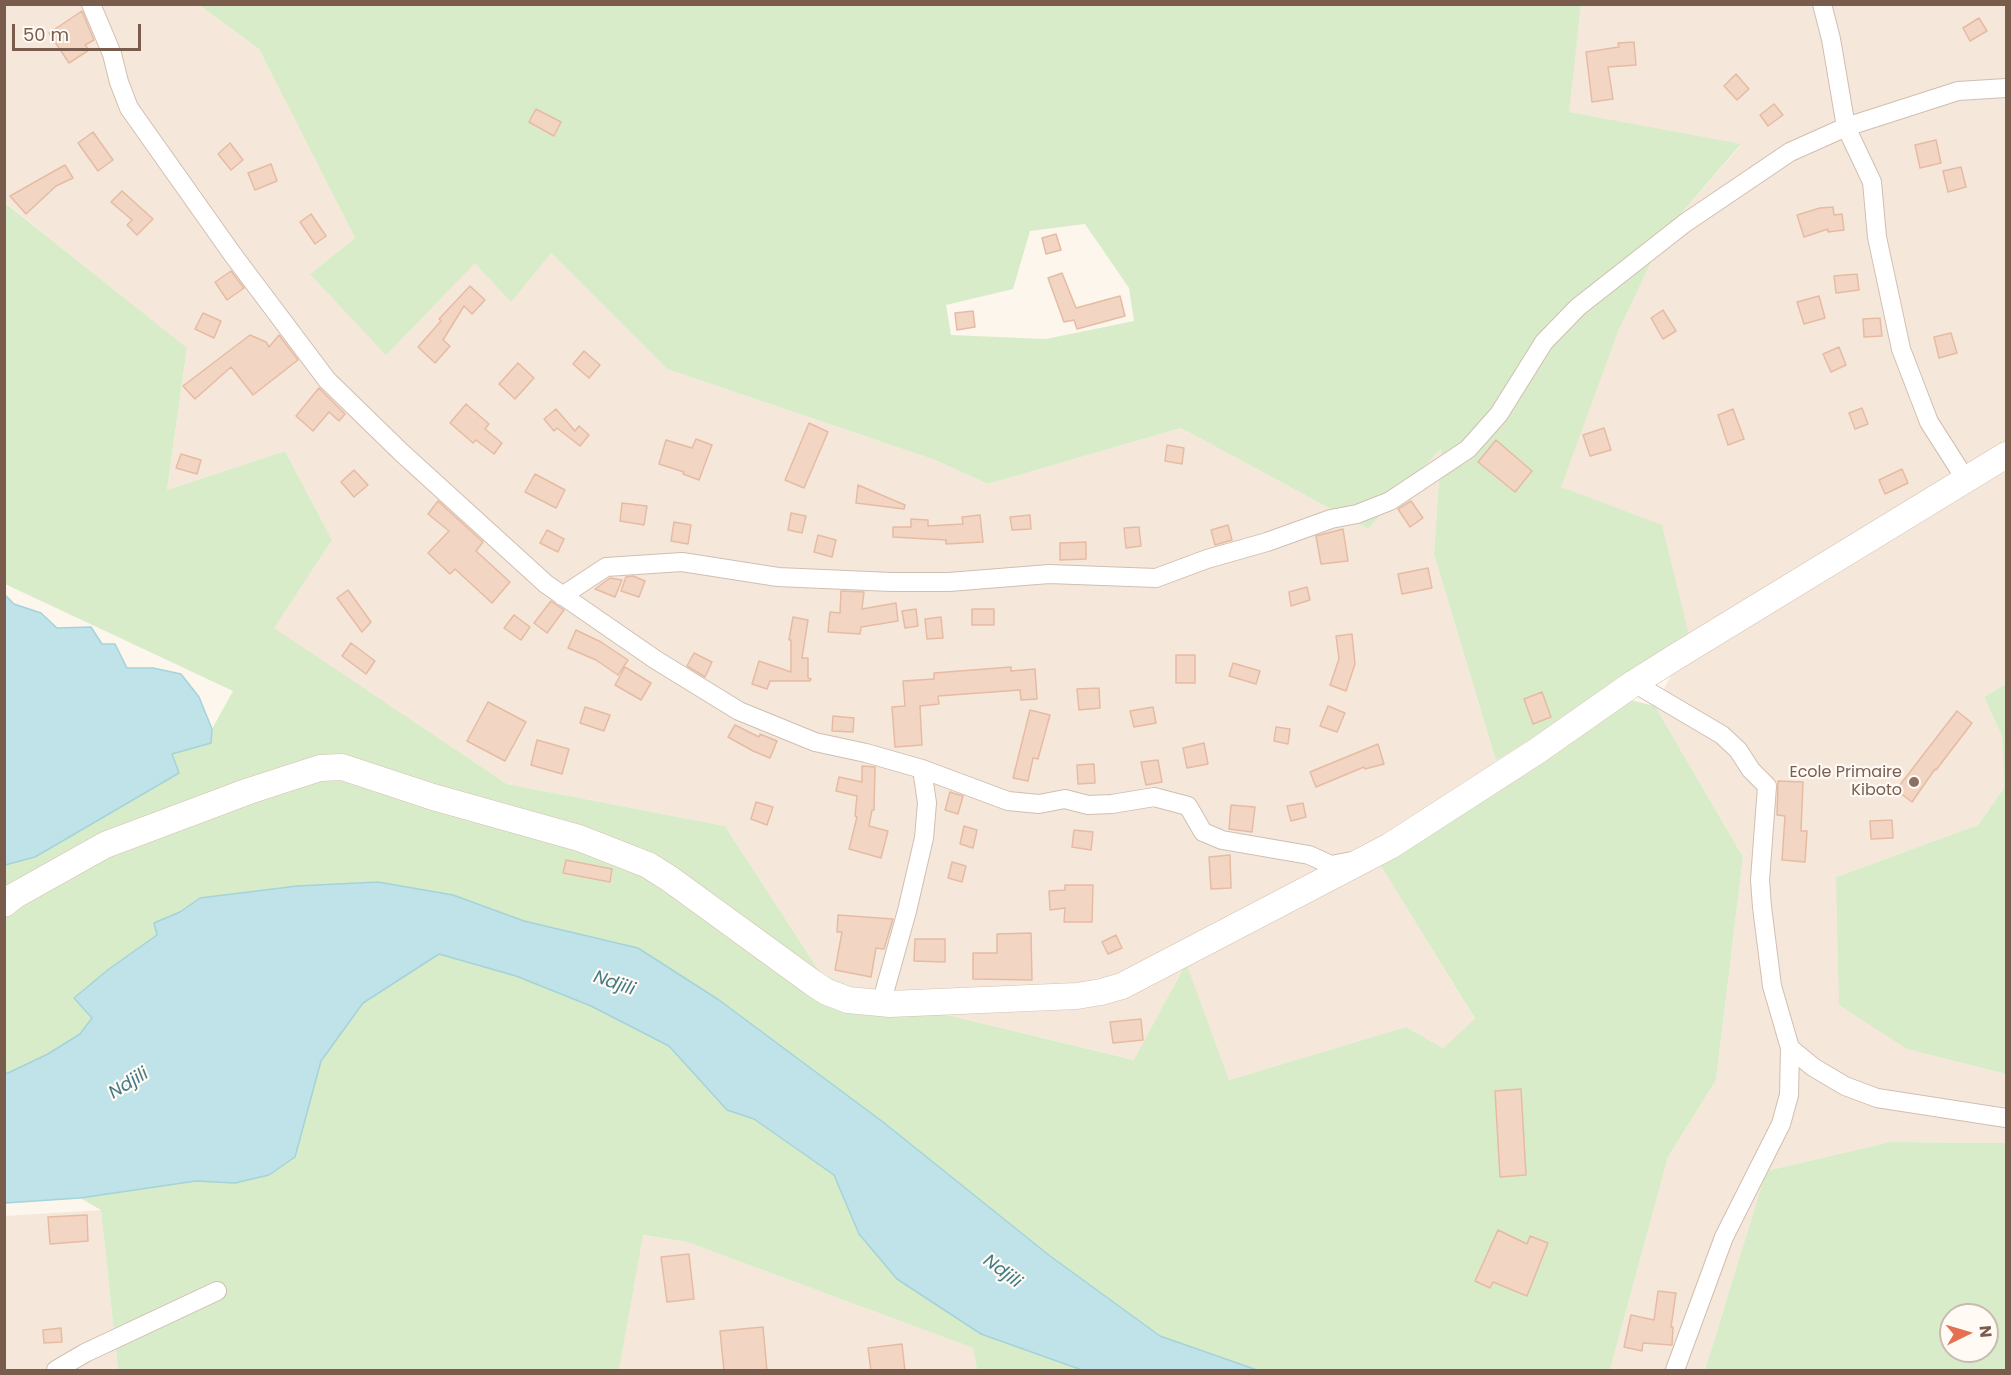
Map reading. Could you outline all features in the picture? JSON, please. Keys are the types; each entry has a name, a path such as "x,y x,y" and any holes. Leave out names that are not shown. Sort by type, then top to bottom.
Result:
{"street":[{"path":"91,4 112,54 129,108 233,255 327,380 402,453 546,584 656,660 739,711 815,742 866,753 922,769 1008,801 1039,804 1065,799 1088,805 1112,804 1154,797 1188,806 1203,832 1222,840 1309,855 1331,865 1359,860 1390,846"},
{"path":"1822,4 1831,39 1846,127 1872,182 1877,237 1901,349 1929,422 1966,480"},
{"path":"562,596 606,567 682,562 778,577 891,582 949,582 1049,574 1156,578 1331,519 1368,510 1390,501 1468,449 1499,414 1544,342 1578,307 1685,224 1790,152 1846,127 1958,91 2007,88"},
{"path":"4,904 14,896 105,845 249,791 320,768 342,767 433,797 579,838 648,865 827,992 848,1000 881,1004 1077,996 1101,992 1122,986 1390,846 1537,751 1634,683 2007,454"},
{"path":"1634,683 1722,735 1738,750 1751,770 1767,786 1760,880 1762,907 1772,986 1790,1048 1789,1095 1781,1124 1724,1237 1675,1371"},
{"path":"881,1004 907,911 924,838 927,803 922,769"},
{"path":"1790,1048 1813,1067 1845,1086 1877,1098 2007,1118"},
{"path":"56,1371 85,1353 217,1291"}],"shaded area":[{"path":"4,5 199,5 259,49 355,238 310,274 475,262 551,253 667,369 935,460 988,484 1181,428 1368,529 1441,447 1434,554 1496,761 1378,859 1475,1020 1443,1048 1406,1027 1229,1080 1185,964 1135,1060 890,1001 821,974 725,826 507,784 273,628 332,540 285,451 167,490 187,349 5,202"},
{"path":"1581,5 2006,5 2006,684 1984,697 2002,736 2004,788 1978,825 1836,877 1907,1049 2006,1074 2006,1143 1890,1142 1766,1171 1705,1370 1610,1370 1668,1157 1716,1080 1743,857 1655,706 1690,639 1560,487 1618,332 1666,231 1741,145 1568,112"},
{"path":"101,1210 118,1370 5,1370 5,1216"},
{"path":"642,1235 687,1242 973,1348 977,1370 619,1370"}],"green space":[{"path":"199,5 1581,5 1569,112 1741,144 1666,231 1618,332 1561,487 1662,525 1690,639 1496,761 1434,554 1441,448 1368,529 1181,428 988,484 935,460 667,369 551,253 511,302 475,263 386,355 310,274 355,238 259,49","holes":["1085,224 1129,288 1134,321 1046,339 951,335 946,305 1013,289 1030,231"]},
{"path":"4,202 187,348 167,490 285,451 332,540 274,628 507,784 725,826 821,974 890,1001 1134,1060 1186,963 1229,1080 1406,1027 1443,1048 1475,1019 1377,859 1622,698 1655,706 1743,857 1716,1080 1668,1157 1610,1370 1257,1370 1160,1336 1050,1256 883,1122 719,1000 638,948 524,921 453,895 378,882 297,886 200,898 180,912 154,923 157,935 109,969 75,998 92,1018 80,1034 48,1054 5,1073 5,865 35,857 179,773 172,754 211,743 212,729 233,691 5,584"},
{"path":"2006,684 2006,1074 1907,1049 1839,1005 1836,877 1978,825 2004,788 2002,736 1984,697"},
{"path":"439,954 516,976 591,1006 669,1046 727,1110 754,1119 834,1175 859,1234 981,1334 1082,1370 977,1370 973,1348 687,1242 643,1235 619,1370 118,1370 101,1210 80,1198 196,1181 235,1183 269,1175 295,1157 321,1061 363,1002"},
{"path":"1890,1142 2006,1143 2006,1370 1705,1370 1766,1171"}],"water":[{"path":"5,595 14,604 41,613 57,628 91,627 102,644 115,644 127,668 153,668 181,674 199,697 212,729 211,743 172,754 179,773 35,857 5,865"},
{"name":"Ndjili","path":"378,882 453,895 524,921 638,948 719,1000 883,1122 1050,1256 1160,1336 1257,1370 1082,1370 981,1334 897,1279 859,1234 834,1175 754,1119 727,1110 669,1046 591,1006 516,976 439,954 363,1003 321,1061 295,1157 269,1175 235,1183 196,1181 80,1198 5,1203 5,1073 48,1054 80,1034 92,1018 74,998 109,969 157,935 154,923 180,912 200,898 297,886"}],"building":[{"path":"82,11 94,40 85,45 89,50 69,63 49,33"},
{"path":"1979,18 1987,31 1970,41 1963,28"},
{"path":"1634,42 1636,65 1608,67 1613,99 1592,102 1586,52 1619,47 1618,43"},
{"path":"1736,74 1749,89 1737,100 1724,86"},
{"path":"1774,104 1783,115 1768,126 1760,115"},
{"path":"536,109 561,122 554,136 529,122"},
{"path":"93,132 113,160 98,171 78,143"},
{"path":"1936,140 1941,163 1920,168 1915,145"},
{"path":"230,143 243,160 231,170 218,154"},
{"path":"271,164 277,181 255,190 248,173"},
{"path":"65,165 73,178 56,186 26,214 10,196"},
{"path":"1961,167 1966,187 1948,192 1943,171"},
{"path":"122,191 153,219 137,235 127,225 132,220 111,202"},
{"path":"1833,207 1834,215 1842,214 1844,230 1828,232 1828,229 1804,237 1797,215 1820,208"},
{"path":"311,214 326,236 315,244 300,222"},
{"path":"1056,234 1061,250 1046,254 1042,238"},
{"path":"231,271 244,288 227,300 215,282"},
{"path":"1062,273 1076,308 1120,296 1125,316 1077,329 1074,320 1064,322 1048,278"},
{"path":"1857,274 1859,290 1836,293 1834,276"},
{"path":"470,286 485,300 472,314 464,306 443,340 450,346 435,363 418,347 441,321 439,319"},
{"path":"1819,296 1825,318 1804,324 1797,302"},
{"path":"1663,310 1676,331 1663,339 1651,318"},
{"path":"973,311 975,327 957,330 955,313"},
{"path":"203,313 221,321 214,338 195,329"},
{"path":"1880,318 1882,336 1864,337 1863,319"},
{"path":"1951,333 1957,353 1939,358 1934,337"},
{"path":"250,335 266,342 269,347 279,335 298,360 253,395 231,367 195,399 183,386"},
{"path":"1839,347 1846,365 1831,372 1823,354"},
{"path":"584,351 600,365 589,378 573,364"},
{"path":"518,363 534,378 515,399 499,384"},
{"path":"319,388 345,414 339,421 329,412 313,431 296,416"},
{"path":"466,404 489,424 485,429 502,443 494,454 476,440 473,443 450,423"},
{"path":"1862,408 1868,424 1855,429 1849,413"},
{"path":"556,409 575,431 579,426 589,435 580,446 557,428 554,431 544,419"},
{"path":"1733,409 1744,439 1728,445 1718,415"},
{"path":"809,423 828,432 804,488 785,480"},
{"path":"1604,428 1611,450 1590,456 1583,435"},
{"path":"696,439 712,445 699,480 683,474 684,472 659,464 666,440 692,448"},
{"path":"1496,440 1532,471 1515,492 1478,462"},
{"path":"1167,445 1184,448 1182,464 1165,461"},
{"path":"181,454 201,460 197,474 176,468"},
{"path":"1902,469 1908,483 1885,494 1879,480"},
{"path":"354,470 368,485 354,497 341,482"},
{"path":"535,474 565,490 556,508 525,492"},
{"path":"858,485 905,505 904,509 856,503"},
{"path":"438,501 483,542 476,551 510,582 492,603 455,569 450,574 428,553 449,531 428,514"},
{"path":"1411,501 1423,518 1410,527 1398,509"},
{"path":"622,503 647,506 644,525 620,521"},
{"path":"791,513 806,516 802,533 788,530"},
{"path":"980,515 983,542 946,544 946,540 893,537 893,527 911,527 911,519 928,520 928,526 963,524 962,517"},
{"path":"1030,515 1031,529 1012,530 1010,517"},
{"path":"674,522 691,525 688,544 671,541"},
{"path":"1228,525 1232,540 1215,545 1211,530"},
{"path":"1139,527 1141,546 1126,548 1124,528"},
{"path":"1343,529 1348,561 1321,564 1316,536"},
{"path":"547,530 564,539 558,552 540,543"},
{"path":"818,535 836,540 832,557 814,552"},
{"path":"1086,542 1086,559 1060,560 1060,543"},
{"path":"1428,568 1432,588 1402,594 1398,574"},
{"path":"633,576 645,581 639,597 621,591 626,577"},
{"path":"610,578 622,580 615,597 595,589"},
{"path":"1307,587 1310,600 1291,606 1289,592"},
{"path":"348,590 371,622 362,632 337,598"},
{"path":"841,591 864,592 862,609 896,603 898,621 861,627 860,634 828,632 830,612 840,613"},
{"path":"551,601 564,610 547,633 534,623"},
{"path":"916,609 918,626 905,628 902,611"},
{"path":"972,609 994,609 994,625 972,625"},
{"path":"514,615 530,627 521,640 504,628"},
{"path":"793,617 808,620 802,658 808,658 810,681 770,681 767,689 752,684 759,661 791,672 791,640 789,640"},
{"path":"941,617 943,638 927,639 925,619"},
{"path":"576,630 601,642 628,660 618,675 596,660 568,648"},
{"path":"1352,634 1355,664 1346,691 1330,685 1339,659 1336,636"},
{"path":"351,643 375,661 366,674 342,656"},
{"path":"694,653 712,662 705,677 687,666"},
{"path":"1176,655 1195,655 1195,683 1176,683"},
{"path":"1233,663 1260,671 1256,684 1229,676"},
{"path":"625,667 651,683 641,700 615,685"},
{"path":"1011,667 1011,671 1035,669 1037,699 1021,700 1020,690 938,696 939,704 920,706 922,745 895,747 892,707 905,706 903,681 934,679 934,673"},
{"path":"1099,688 1100,708 1079,710 1077,689"},
{"path":"1542,692 1551,717 1533,724 1524,699"},
{"path":"488,702 526,722 505,761 467,741"},
{"path":"1328,706 1345,713 1337,732 1320,726"},
{"path":"585,707 610,715 604,731 580,723"},
{"path":"1153,707 1156,723 1134,727 1130,711"},
{"path":"1030,710 1050,715 1038,759 1033,758 1028,781 1013,778"},
{"path":"1957,711 1972,723 1912,802 1896,790"},
{"path":"833,716 854,718 853,732 832,731"},
{"path":"735,725 759,737 760,734 777,741 770,758 728,737"},
{"path":"1276,727 1290,729 1288,744 1274,741"},
{"path":"537,740 569,749 562,774 531,765"},
{"path":"1204,743 1208,764 1187,768 1183,748"},
{"path":"1378,744 1384,764 1365,769 1364,767 1316,787 1310,772"},
{"path":"1158,760 1162,782 1146,785 1141,762"},
{"path":"1094,764 1095,783 1078,784 1077,765"},
{"path":"862,766 875,767 874,810 872,810 869,826 888,831 881,858 849,849 857,817 855,816 857,796 836,791 839,777 862,782"},
{"path":"1778,781 1803,782 1801,831 1807,831 1805,862 1782,860 1785,816 1777,815"},
{"path":"950,792 963,796 958,814 945,810"},
{"path":"756,802 773,807 767,825 751,819"},
{"path":"1303,803 1306,817 1291,821 1287,806"},
{"path":"1231,805 1255,807 1252,832 1229,829"},
{"path":"1892,820 1893,838 1871,839 1870,821"},
{"path":"964,826 977,830 973,848 960,844"},
{"path":"1074,830 1093,832 1091,850 1072,847"},
{"path":"1230,855 1231,888 1211,889 1209,857"},
{"path":"566,860 612,869 610,882 563,873"},
{"path":"952,862 966,866 962,882 948,878"},
{"path":"1065,885 1093,885 1092,922 1064,922 1065,908 1050,910 1049,891 1065,890"},
{"path":"838,915 893,919 884,949 876,948 871,977 835,970 842,932 837,932"},
{"path":"1031,933 1032,980 973,979 973,953 997,953 997,934"},
{"path":"1116,935 1122,948 1108,954 1102,942"},
{"path":"915,939 945,939 945,962 914,961"},
{"path":"1141,1019 1143,1040 1113,1043 1110,1022"},
{"path":"1521,1089 1526,1175 1500,1177 1495,1091"},
{"path":"87,1215 88,1241 50,1244 48,1217"},
{"path":"1498,1230 1527,1244 1530,1236 1548,1243 1527,1296 1493,1282 1490,1288 1475,1281"},
{"path":"689,1254 694,1299 667,1302 661,1257"},
{"path":"1658,1291 1676,1293 1671,1327 1673,1327 1672,1345 1643,1343 1642,1351 1624,1347 1631,1315 1654,1320"},
{"path":"763,1327 767,1371 724,1371 720,1331"},
{"path":"61,1328 62,1342 44,1343 43,1330"},
{"path":"902,1344 905,1371 871,1371 868,1348"}],"place":[{"name":"Ecole Primaire Kiboto","path":"1914,782"}]}
